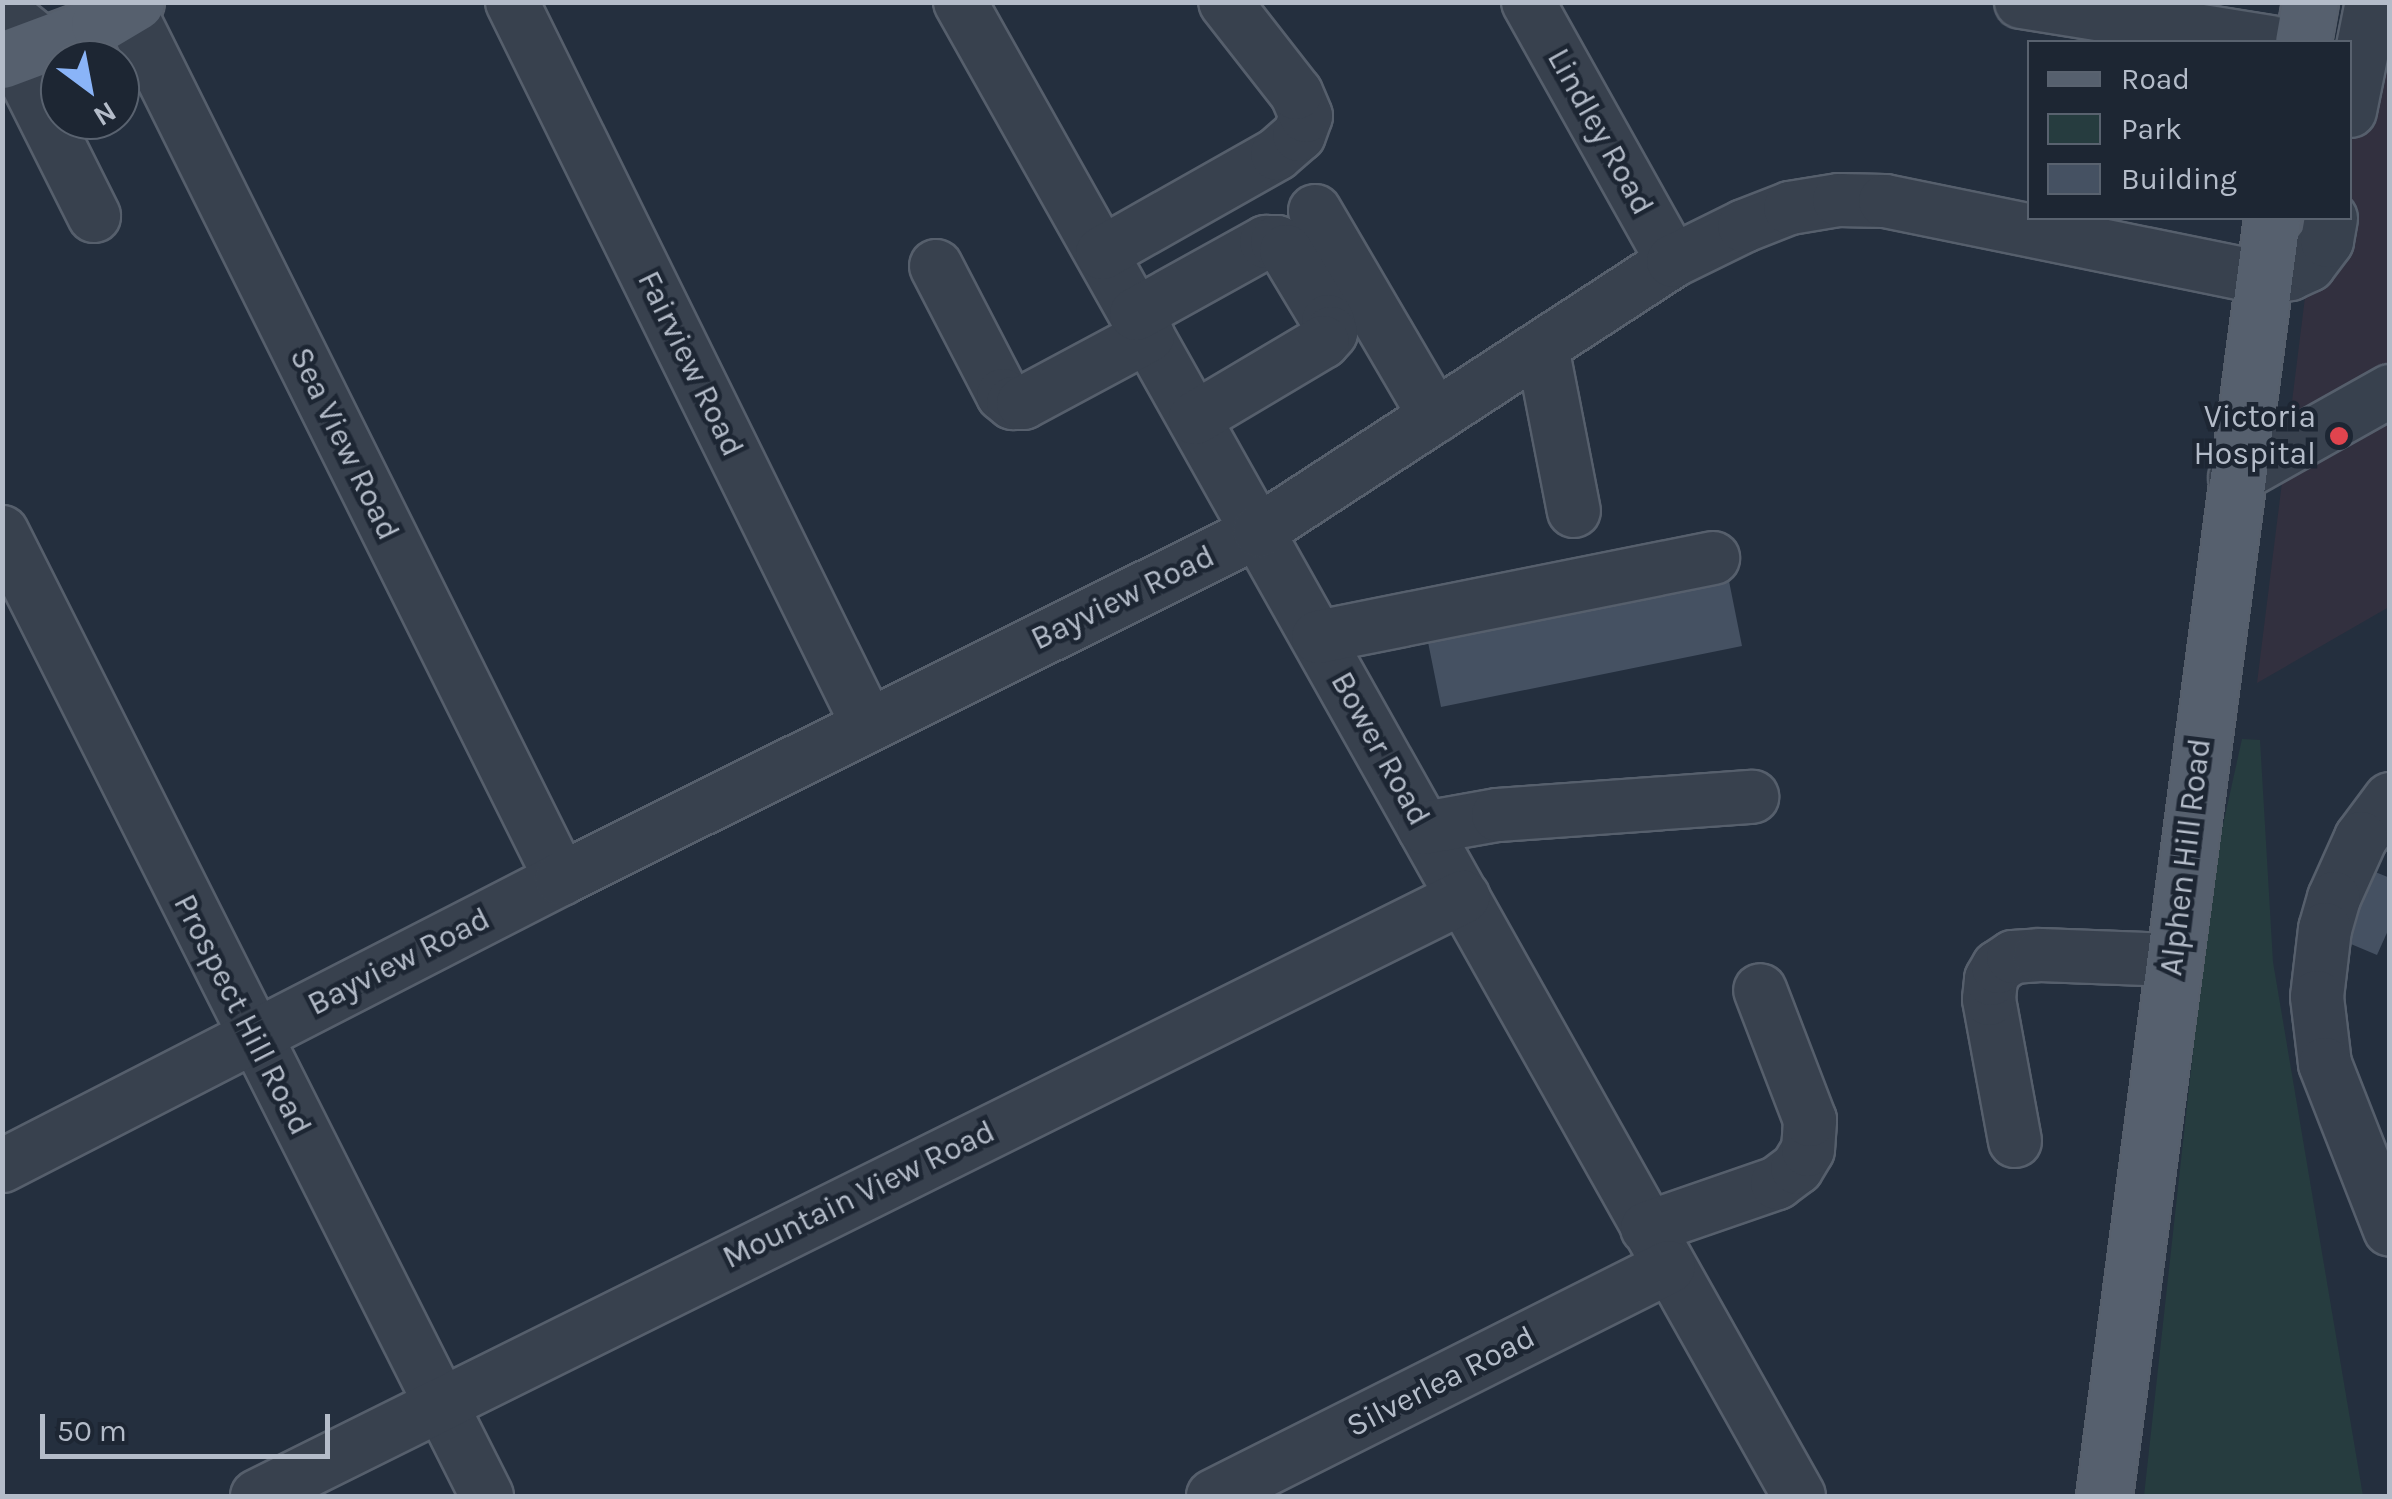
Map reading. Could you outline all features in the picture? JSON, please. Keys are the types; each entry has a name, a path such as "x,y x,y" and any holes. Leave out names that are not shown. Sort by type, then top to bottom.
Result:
{"main road":[{"path":"2304,40 2310,2"},
{"path":"11,43 115,4"},
{"name":"Alphen Hill Road","path":"2104,1496 2234,478 2272,220"}],"street":[{"name":"Fairview Road","path":"512,2 868,724"},
{"name":"Bower Road","path":"960,2 1799,1496"},
{"path":"1102,253 1277,154 1299,135 1306,116 1296,93 1224,2"},
{"name":"Lindley Road","path":"1528,2 1673,261"},
{"path":"2352,101 2372,2"},
{"name":"Sea View Road","path":"115,4 560,879"},
{"path":"2039,18 2238,40"},
{"path":"11,43 94,216"},
{"name":"Bayview Road","path":"2,1166 560,879 1259,531 1673,261 1790,208 1839,200 1870,200 2263,278"},
{"path":"1315,211 1435,416"},
{"path":"2263,278 2309,265 2326,240 2330,220"},
{"path":"936,266 1003,395 1014,403 1024,403 1266,242 1277,242 1286,250 1328,321 1331,333 1324,342 1194,418"},
{"path":"1542,348 1574,511"},
{"path":"2234,478 2390,392"},
{"name":"Prospect Hill Road","path":"2,532 486,1496"},
{"path":"1318,637 1713,558"},
{"path":"1424,828 1498,815 1752,797"},
{"path":"2390,799 2361,838 2334,898 2325,929 2317,997 2325,1064 2390,1230"},
{"name":"Mountain View Road","path":"257,1496 1463,897"},
{"path":"2015,1141 1989,999 1991,979 1998,967 2013,957 2040,955 2173,960"},
{"name":"Silverlea Road","path":"1212,1496 1777,1184 1798,1168 1808,1150 1810,1120 1760,990"}],"shaded area":[{"name":"Victoria Hospital","path":"2389,3 2389,607 2257,683 2309,265 2352,220 2352,40"}],"green space":[{"path":"2242,739 2260,740 2273,962 2363,1496 2144,1496 2213,870"}],"building":[{"path":"1641,575 1646,598 1729,581 1742,646 1441,707 1428,642 1479,612 1483,631 1619,603"},
{"path":"2368,869 2390,878 2390,926 2377,955 2339,939"}],"place":[{"name":"Victoria Hospital","path":"2339,436"}]}
